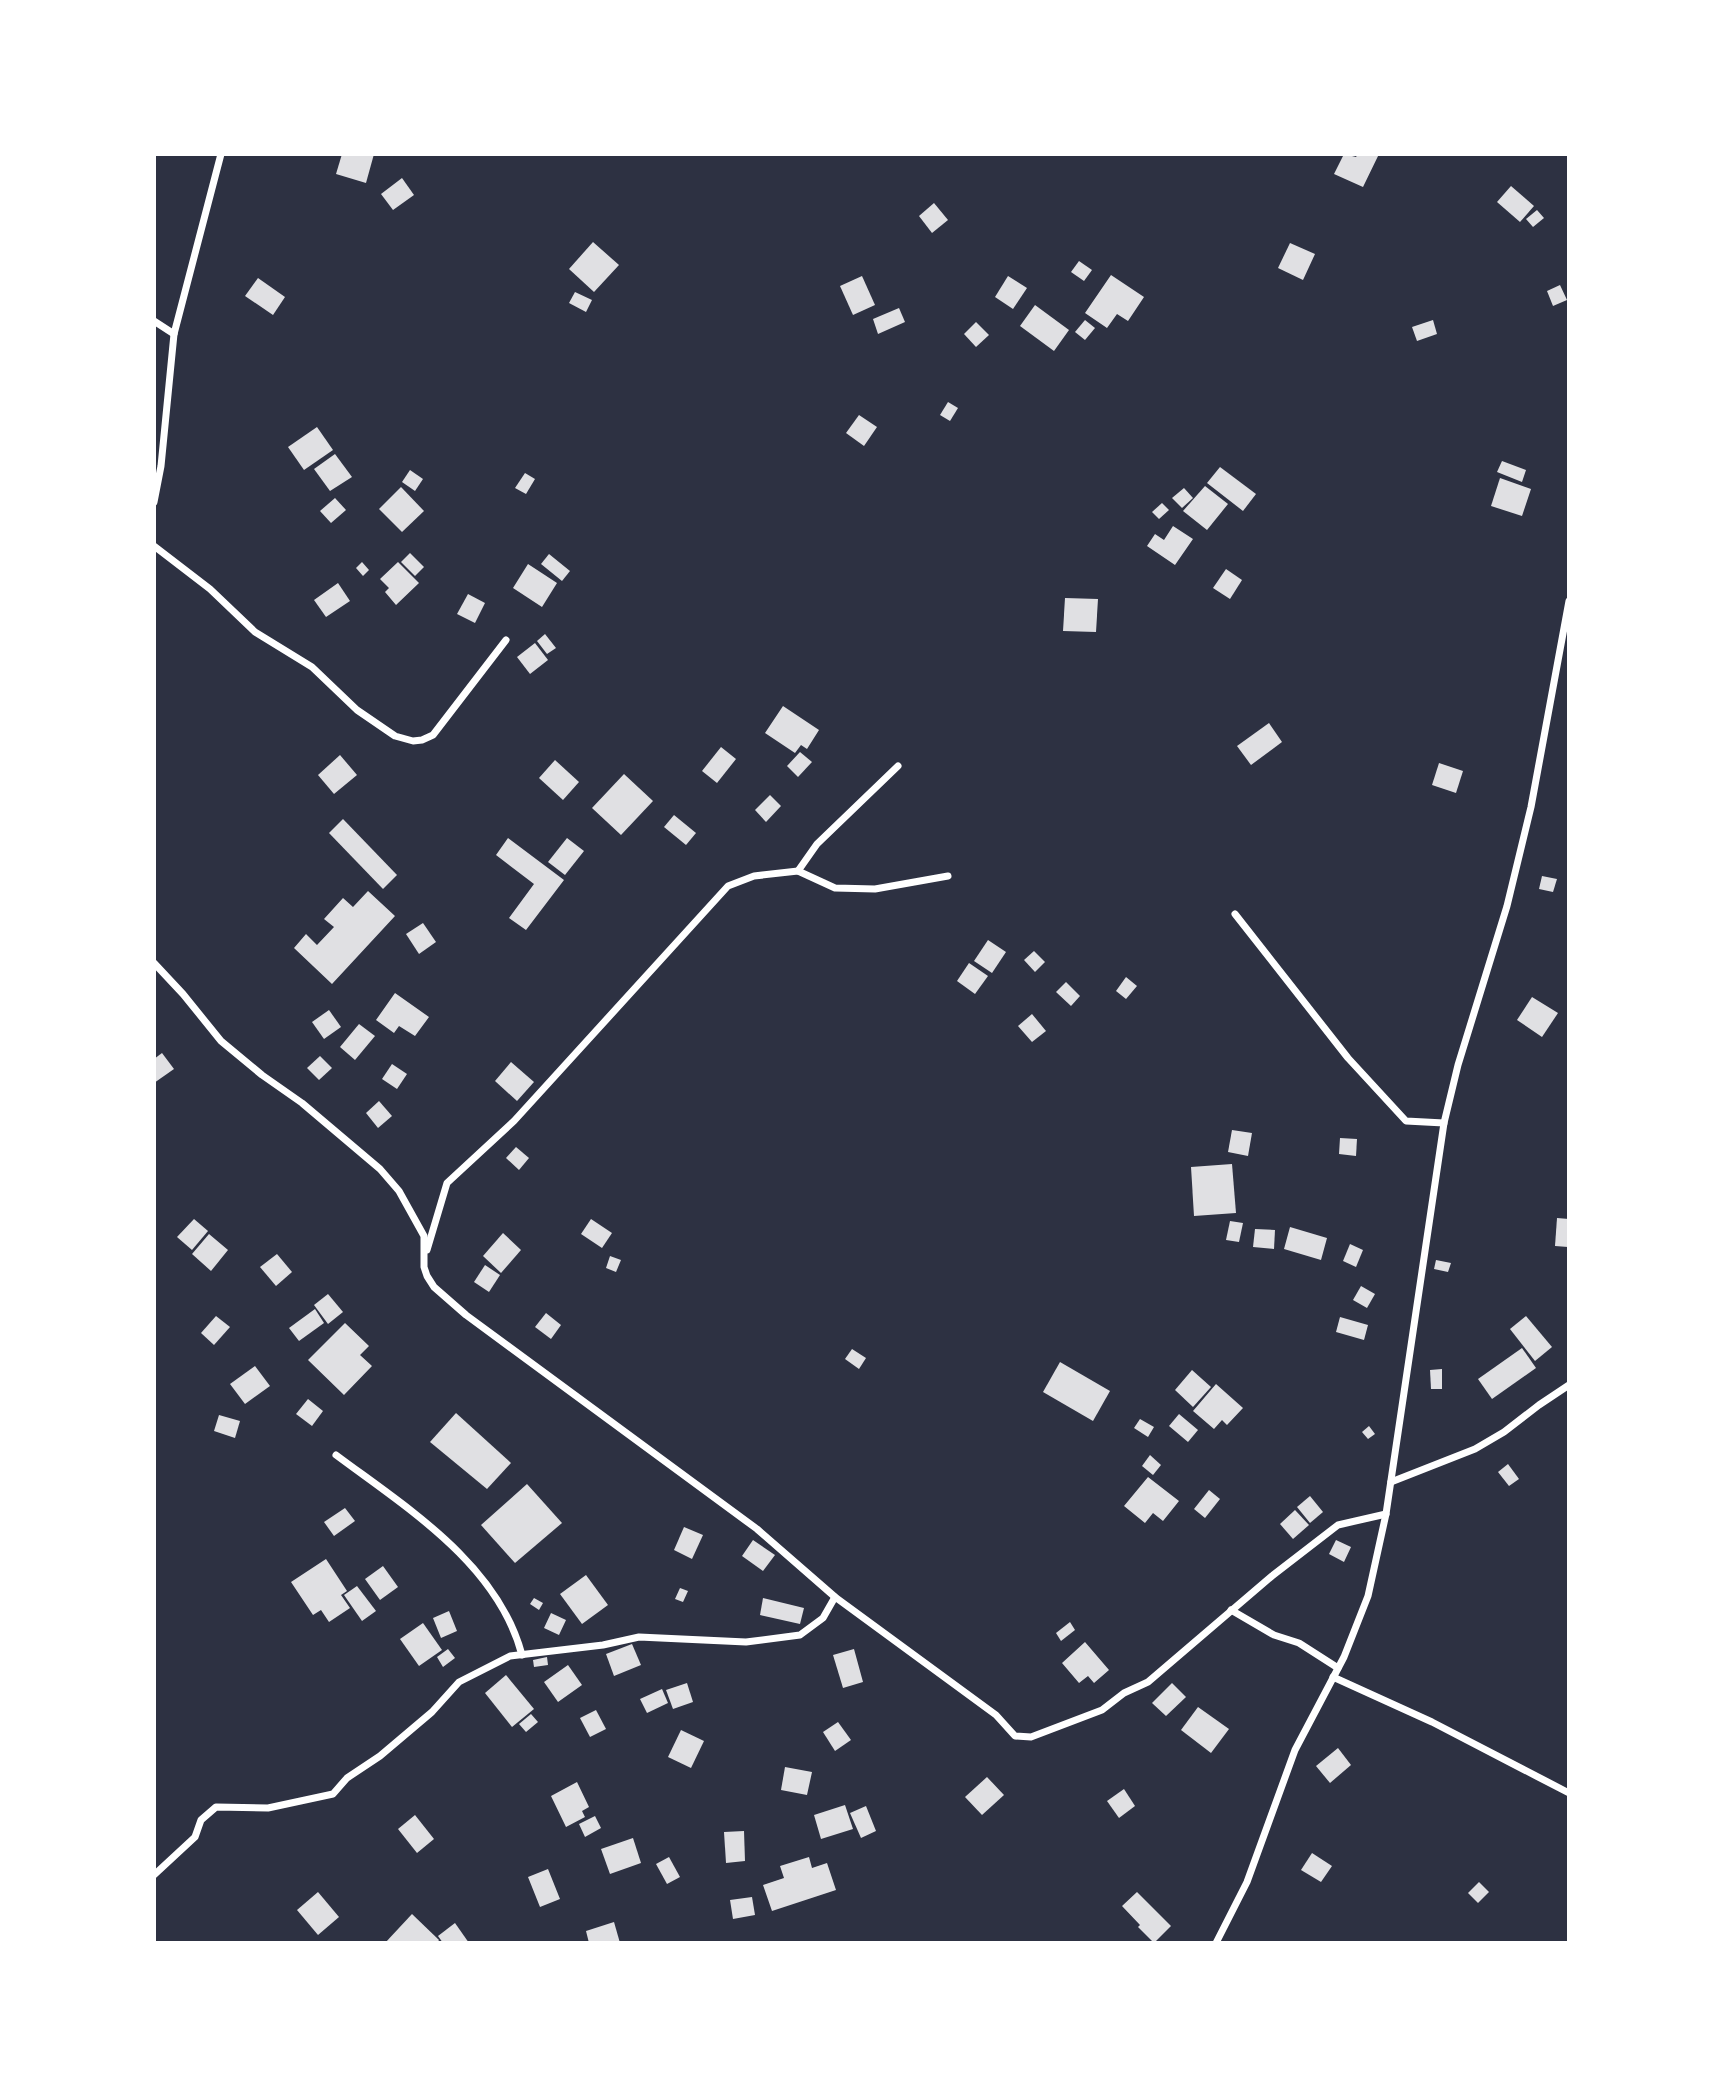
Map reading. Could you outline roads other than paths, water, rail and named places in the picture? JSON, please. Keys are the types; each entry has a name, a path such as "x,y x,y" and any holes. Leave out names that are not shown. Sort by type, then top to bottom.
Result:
{"street":[{"path":"154,502 162,456 174,334 221,154"},
{"path":"154,321 174,334"},
{"path":"154,546 210,589 256,632 312,667 357,710 395,736 413,741 433,735 506,640"},
{"path":"1216,1943 1247,1882 1295,1750 1338,1668 1368,1597 1386,1514 1444,1123 1458,1065 1507,906 1531,807 1569,601"},
{"path":"798,871 817,844 898,766"},
{"path":"425,1254 447,1183 514,1121 728,886 754,876 798,871 835,888 875,889 948,876"},
{"path":"1235,914 1348,1058 1406,1121 1444,1123"},
{"path":"154,963 221,1041 302,1103 380,1168 400,1191 424,1236 424,1267 434,1287 466,1315 757,1529 835,1597 996,1715 1014,1736 1031,1737 1102,1710 1124,1693 1148,1682 1338,1525 1386,1514"},
{"path":"1391,1482 1475,1448 1504,1432 1569,1385"},
{"path":"336,1455 444,1537 502,1604 522,1654"},
{"path":"154,1875 195,1837 201,1820 216,1807 268,1808 333,1794 347,1778 380,1756 432,1712 459,1682 499,1660 522,1654 603,1645 639,1637 746,1642 800,1635 823,1618 835,1597"},
{"path":"1231,1611 1274,1635 1299,1643 1338,1668"},
{"path":"1333,1677 1432,1723 1569,1793"}]}
